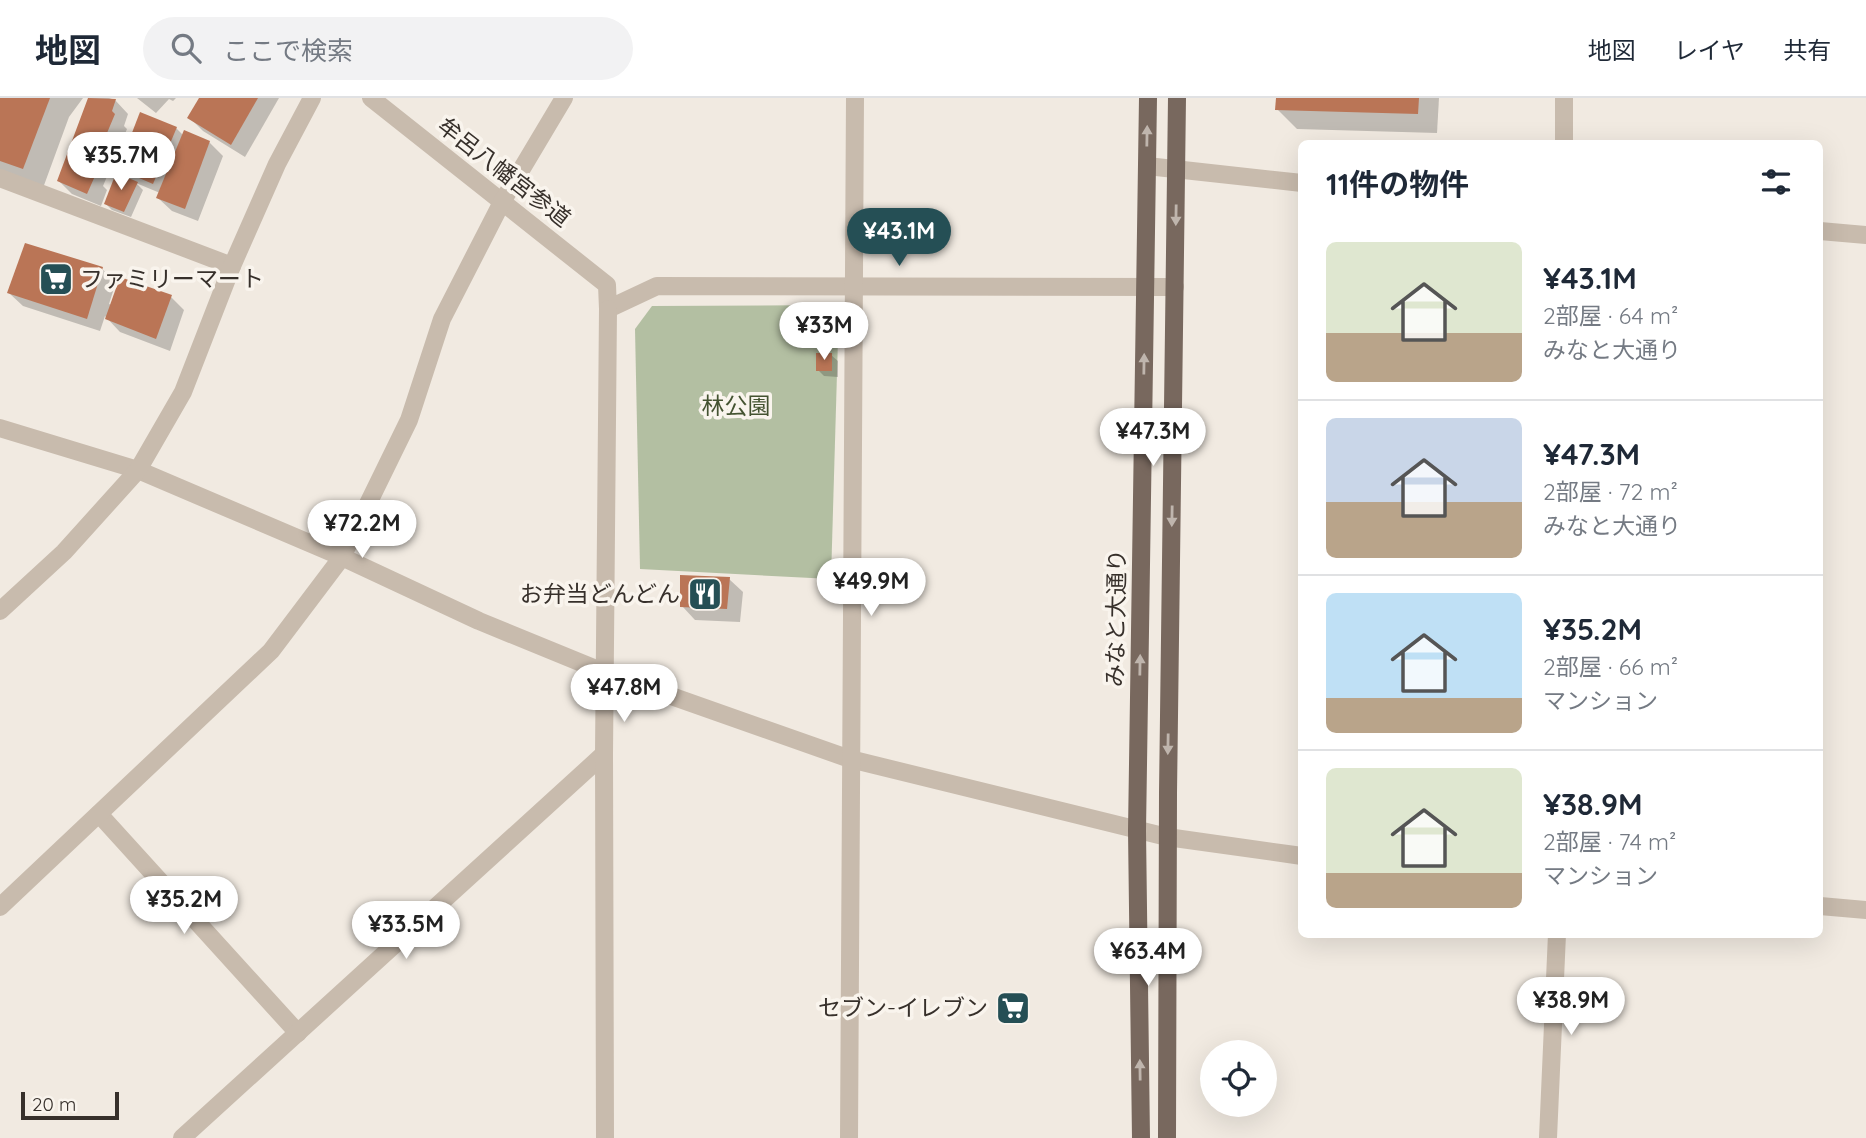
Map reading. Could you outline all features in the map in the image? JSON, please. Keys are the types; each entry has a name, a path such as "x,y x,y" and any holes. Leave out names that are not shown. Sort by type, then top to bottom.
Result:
{"main road":[{"name":"みなと大通り","path":"1141,1138 1137,831 1148,98"},
{"path":"1167,1138 1167,837 1177,98"}],"street":[{"path":"0,611 64,552 138,470 183,392 232,266 277,164 312,98"},
{"name":"牟呂八幡宮参道","path":"371,98 607,285 608,309"},
{"path":"0,907 271,651 342,557 409,420 442,319 502,202 564,98"},
{"path":"849,1138 855,98"},
{"path":"1564,98 1564,140"},
{"path":"1147,166 1298,183"},
{"path":"0,178 232,266"},
{"path":"1823,231 1866,235"},
{"path":"605,1138 604,754 608,309 656,286 1175,287"},
{"path":"0,428 138,470 342,557 479,621 606,673 850,759 1137,831 1298,855"},
{"path":"182,1138 604,754"},
{"path":"99,814 298,1033"},
{"path":"1823,906 1866,910"},
{"path":"1548,1138 1557,938"}],"green space":[{"name":"林公園","path":"839,305 831,579 640,569 635,329 652,306"}],"building":[{"path":"0,98 50,98 23,169 0,161"},
{"path":"88,98 116,99 112,111 115,114 91,171 95,176 87,194 57,181"},
{"path":"199,98 258,98 231,145 187,118"},
{"path":"1276,98 1419,98 1418,114 1275,110"},
{"path":"140,112 177,127 153,184 118,169"},
{"path":"184,130 210,141 185,209 156,198"},
{"path":"116,173 138,182 124,212 104,204"},
{"path":"25,243 103,267 87,319 7,293"},
{"path":"120,277 172,295 156,339 105,319"},
{"path":"816,353 832,353 832,371 816,371"},
{"path":"680,575 730,577 727,609 680,607"}],"place":[{"name":"ファミリーマート","path":"56,279"},
{"name":"お弁当どんどん","path":"705,594"},
{"name":"セブン-イレブン","path":"1013,1008"}]}
